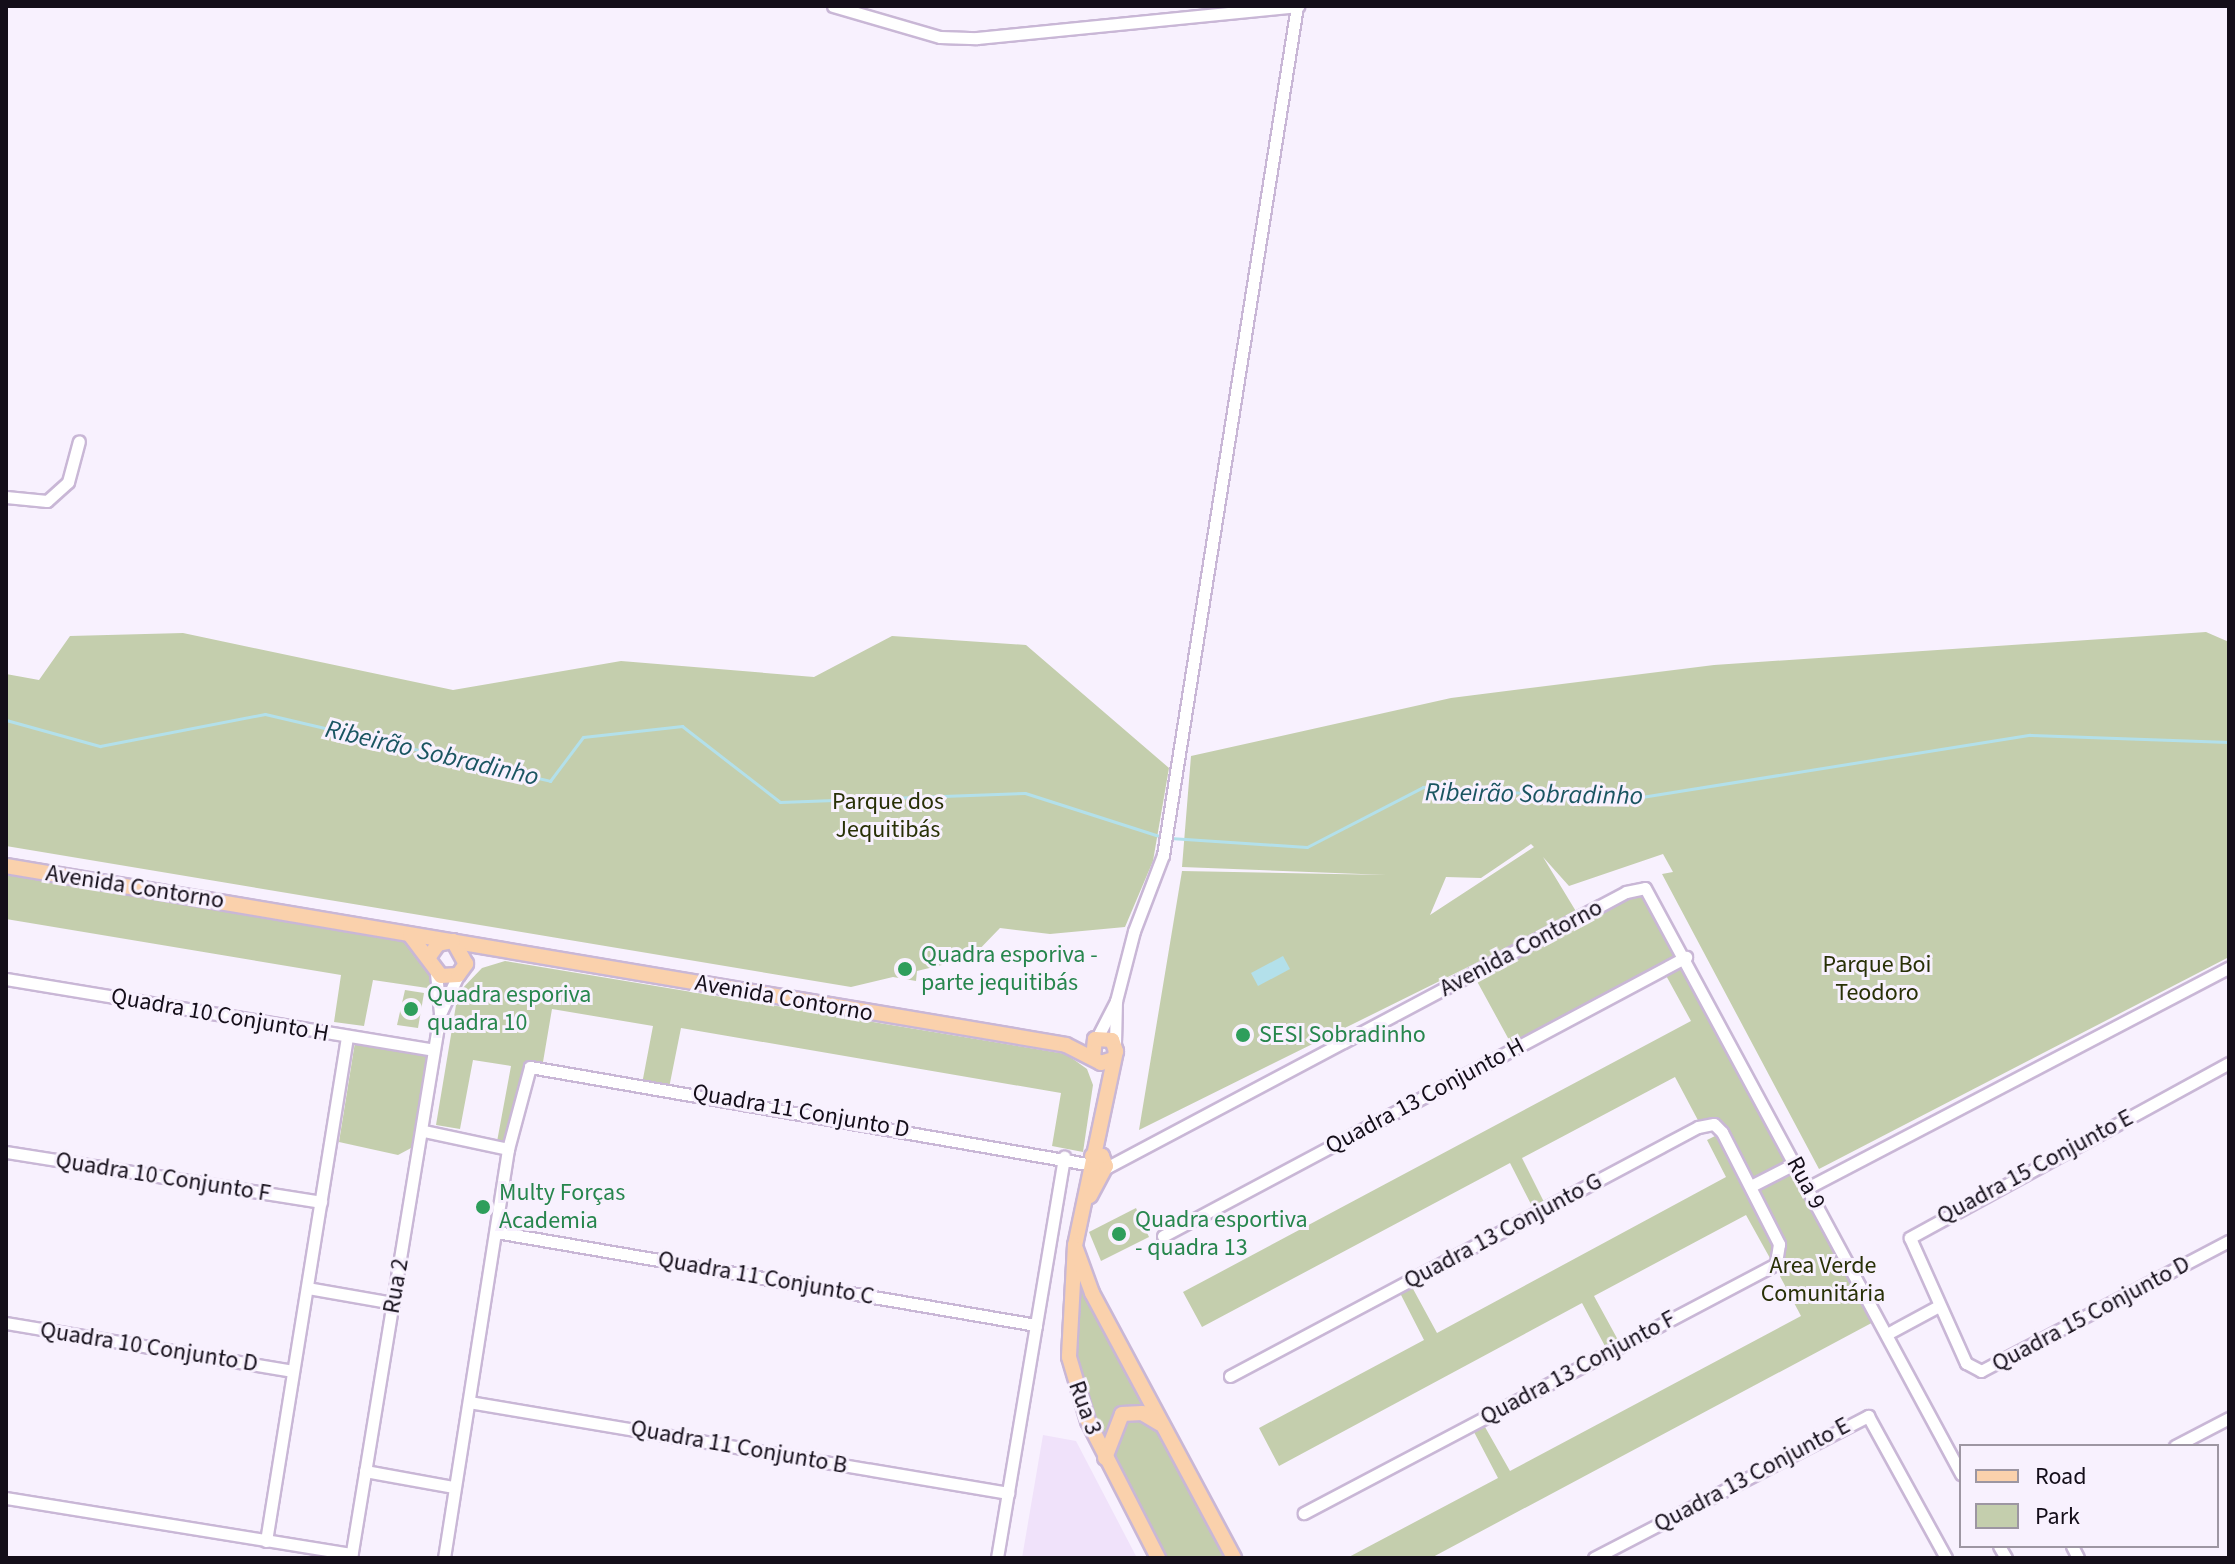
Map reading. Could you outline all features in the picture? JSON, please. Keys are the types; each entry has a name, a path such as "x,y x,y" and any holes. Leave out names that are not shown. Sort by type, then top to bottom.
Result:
{"main road":[{"name":"Avenida Contorno","path":"6,866 1066,1045 1095,1060"},
{"path":"406,932 429,957 436,973 462,969 502,950"},
{"path":"429,957 438,944 453,941 462,969"},
{"name":"Avenida Contorno","path":"1066,1045 1096,1038"},
{"path":"1105,1085 1095,1060 1096,1038 1114,1046"},
{"path":"1095,1060 1114,1046"},
{"path":"1097,1164 1100,1108 1114,1046"},
{"name":"Rua 3","path":"1097,1164 1080,1219 1068,1297 1076,1388 1105,1459 1158,1558"},
{"path":"1075,1245 1092,1293 1234,1558"},
{"path":"1068,1297 1092,1293"},
{"path":"1105,1459 1122,1414 1142,1413 1164,1427"}],"street":[{"path":"833,6 940,37 977,38 1297,6 1163,855 1116,1001 1096,1038"},
{"path":"6,497 47,501 68,482 79,441"},
{"name":"Rua 9","path":"1651,891 1959,1470"},
{"name":"Avenida Contorno","path":"1097,1164 1139,1153 1626,892 1651,891"},
{"name":"Quadra 13 Conjunto H","path":"1163,1236 1686,957"},
{"path":"1809,1187 2229,967"},
{"name":"Rua 2","path":"351,1556 424,1131 433,1050 440,1014 462,969"},
{"name":"Rua 2","path":"436,973 440,1014"},
{"name":"Quadra 10 Conjunto H","path":"6,979 433,1050"},
{"path":"1114,1046 1116,1001"},
{"path":"266,1541 347,1037"},
{"name":"Quadra 15 Conjunto E","path":"1937,1307 1911,1243 1913,1231 2229,1063"},
{"name":"Quadra 11 Conjunto D","path":"508,1149 526,1073 538,1066 1097,1164"},
{"name":"Quadra 13 Conjunto G","path":"1230,1376 1701,1126 1718,1126 1751,1186"},
{"path":"424,1131 508,1149 444,1558"},
{"name":"Quadra 10 Conjunto F","path":"6,1152 321,1202"},
{"path":"997,1558 1064,1157"},
{"path":"1751,1186 1796,1163"},
{"name":"Quadra 13 Conjunto F","path":"1304,1513 1776,1264 1779,1244 1751,1186"},
{"name":"Quadra 11 Conjunto C","path":"496,1232 1036,1325"},
{"name":"Quadra 15 Conjunto D","path":"1937,1307 1966,1363 1987,1371 2229,1241"},
{"path":"308,1288 393,1303"},
{"path":"1887,1334 1937,1307"},
{"name":"Quadra 10 Conjunto D","path":"6,1323 292,1371"},
{"name":"Quadra 11 Conjunto B","path":"469,1402 1008,1493"},
{"name":"Quadra 13 Conjunto E","path":"1594,1558 1864,1417 1874,1421 1946,1558"},
{"path":"2179,1444 2229,1418"},
{"path":"365,1471 453,1487"},
{"path":"6,1498 351,1556"}],"shaded area":[{"path":"1043,1435 1076,1441 1137,1558 1022,1558"}],"green space":[{"name":"Parque Boi Teodoro","path":"2206,632 2229,642 2229,957 1819,1169 1662,874 1673,872 1663,854 1569,886 1543,857 1577,913 1139,1130 1182,871 1387,875 1182,867 1191,756 1451,698 1714,665","holes":["1531,844 1534,847 1430,915 1446,877 1481,878"]},
{"name":"Parque dos Jequitibás","path":"183,633 453,690 621,661 814,677 892,636 1026,645 1169,768 1153,861 1125,927 1050,934 1000,928 971,958 917,971 916,981 893,977 851,987 6,846 6,674 39,680 70,636"},
{"path":"6,872 404,934 433,972 434,989 373,980 364,1026 334,1022 341,975 6,919"},
{"name":"Area Verde Comunitária","path":"1645,888 1879,1319 1431,1558 1347,1558 1498,1478 1474,1432 1485,1427 1510,1471 1801,1316 1774,1265 1780,1256 1771,1260 1746,1215 1594,1296 1618,1340 1606,1348 1582,1303 1279,1466 1259,1428 1424,1340 1400,1293 1412,1287 1437,1333 1726,1177 1707,1140 1721,1133 1701,1126 1675,1077 1522,1158 1547,1208 1536,1214 1510,1163 1202,1327 1183,1292 1691,1021 1663,970 1514,1049 1473,974"},
{"path":"505,961 1066,1054 1087,1069 1093,1085 1083,1152 1052,1146 1061,1093 681,1028 669,1088 642,1084 653,1026 552,1009 543,1062 534,1066 508,1149 496,1147 511,1066 473,1060 460,1129 436,1125 458,993 482,968"},
{"name":"Quadra esporiva quadra 10","path":"405,990 424,993 418,1028 397,1025"},
{"path":"355,1042 428,1052 413,1147 398,1155 339,1142"},
{"name":"Quadra esportiva - quadra 13","path":"1136,1208 1149,1237 1101,1261 1089,1232"},
{"path":"1074,1293 1092,1293 1233,1558 1158,1558 1076,1388"}],"water":[{"path":"1283,956 1290,969 1258,986 1251,973"}],"waterway":[{"name":"Ribeirão Sobradinho","path":"6,720 100,746 265,714 550,781 583,737 682,726 780,802 1025,793 1162,837"},
{"name":"Ribeirão Sobradinho","path":"1170,838 1307,847 1423,787 1629,799 2030,735 2229,742"}],"place":[{"name":"Quadra esporiva - parte jequitibás","path":"905,969"},
{"name":"Quadra esporiva quadra 10","path":"411,1009"},
{"name":"SESI Sobradinho","path":"1243,1035"},
{"name":"Multy Forças Academia","path":"483,1207"},
{"name":"Quadra esportiva - quadra 13","path":"1119,1234"}]}
